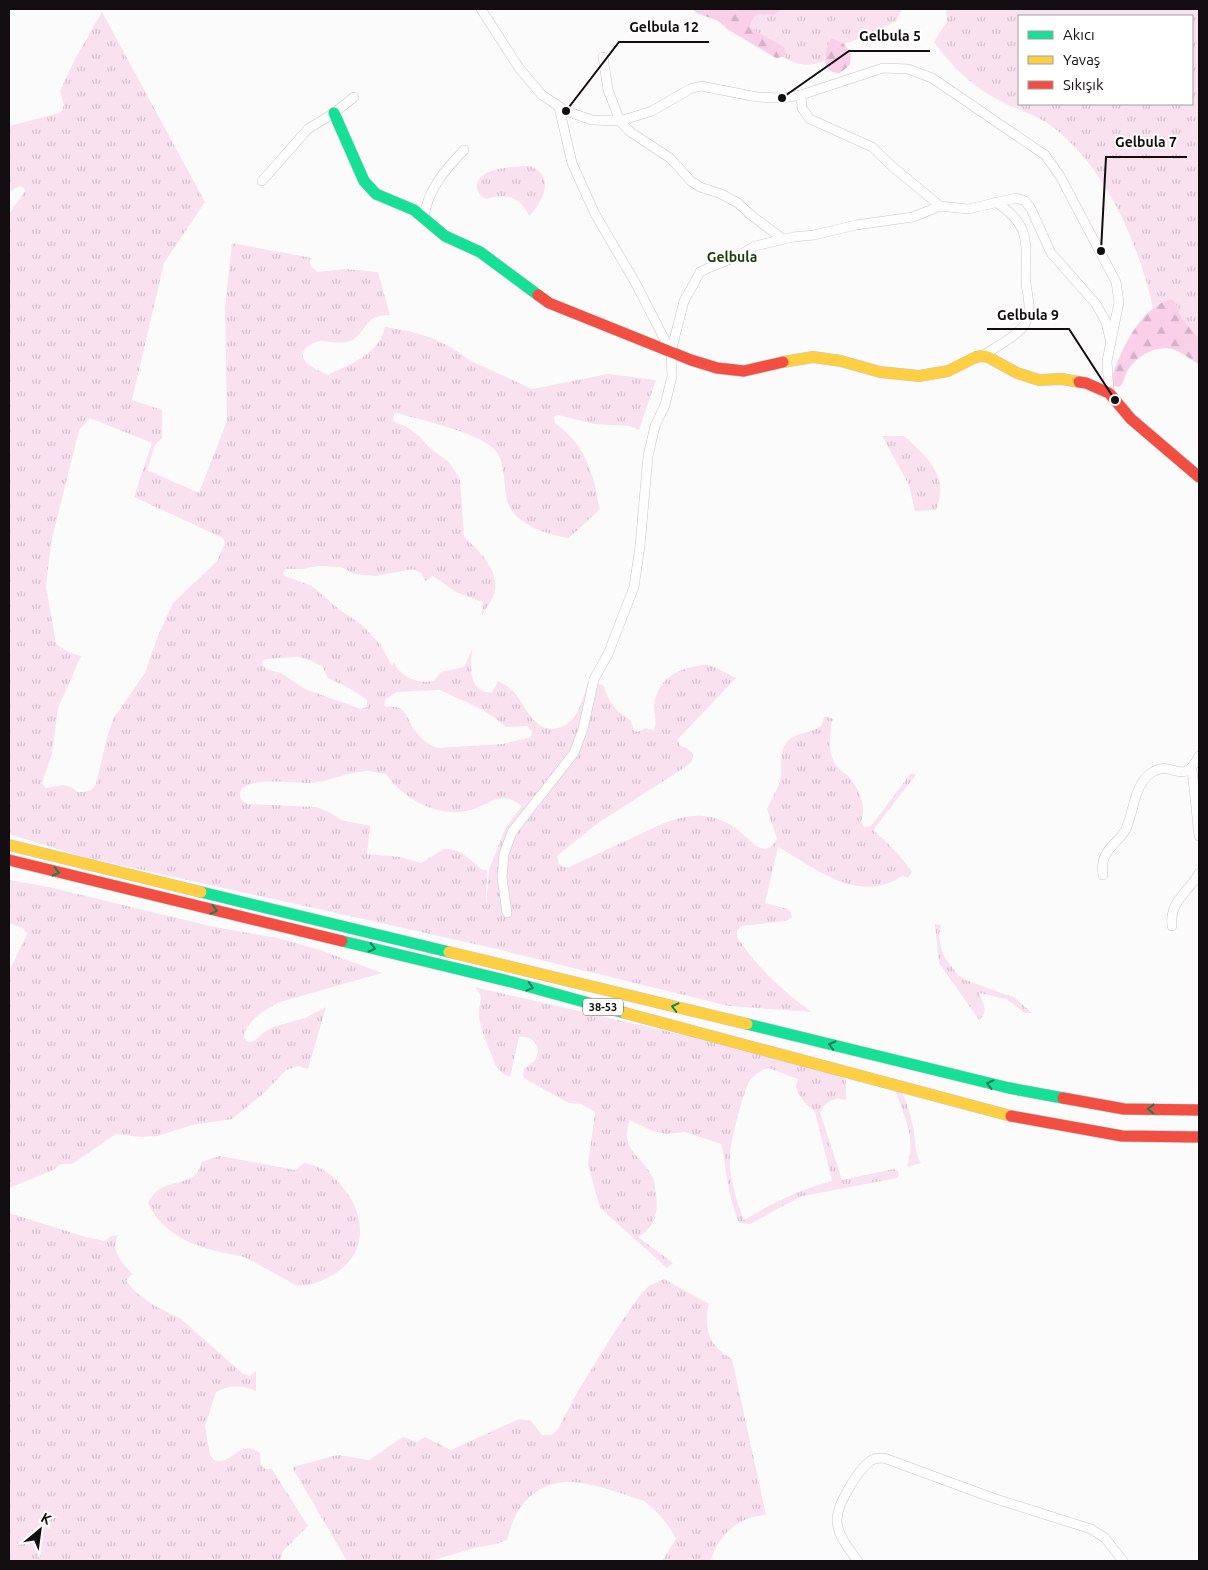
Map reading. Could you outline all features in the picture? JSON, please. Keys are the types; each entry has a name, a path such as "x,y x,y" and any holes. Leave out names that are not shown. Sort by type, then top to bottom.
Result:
{"main road":[{"path":"334,114 364,181 376,194 414,210 445,236 480,252 549,304 717,368 744,371 813,356 841,361 880,372 919,376 948,371 970,359 982,356 988,357 1017,373 1039,380 1062,379 1086,383 1109,393 1131,418 1199,477"},
{"name":"38-53","path":"9,845 1009,1088 1124,1109 1199,1110"},
{"name":"38-53","path":"9,860 512,982 1003,1115 1122,1136 1199,1137"}],"street":[{"path":"481,9 519,68 542,95 566,111 592,120 620,121 652,111 690,89 701,86 757,97 782,98 801,94 883,68 908,69 932,78 1045,156 1060,176 1116,282 1119,302 1107,361 1109,393"},
{"path":"603,57 608,90 620,121 629,131 670,158 700,188 721,194 738,203 783,239"},
{"path":"801,94 802,108 810,119 872,147 940,206"},
{"path":"262,180 308,129 334,114 354,97"},
{"path":"559,106 572,163 595,214 635,282 671,352"},
{"path":"424,218 425,206 440,178 464,150"},
{"path":"507,912 502,877 504,854 512,832 574,753 583,730 594,679 608,654 634,587 640,546 648,456 655,426 665,405 672,376 671,352 684,301 700,272 738,256 755,246 783,239 913,217 940,206 968,209 1016,198 1029,204 1051,253 1096,304 1106,322 1111,341"},
{"path":"982,356 1021,330 1029,316 1026,283 1028,258 1026,238 1020,224 1009,211 996,202"},
{"path":"1199,756 1192,769 1199,836"},
{"path":"1103,874 1104,857 1126,829 1134,801 1144,780 1150,774 1163,769 1184,773 1192,769"},
{"path":"1172,926 1172,911 1179,897 1199,873"},
{"path":"858,1561 839,1532 838,1506 868,1462 878,1458 884,1458 993,1498 1091,1529 1105,1538 1124,1561"}],"green space":[{"path":"692,9 781,9 774,15 762,14 756,16 750,28 784,47 786,54 783,57 776,58 727,29 718,21 697,13"},
{"path":"781,9 902,9 896,21 867,36 844,44 836,40 824,57 825,61 809,65 798,64 783,57 785,56 750,28 752,20 757,15 771,15"},
{"path":"946,9 1199,9 1199,338 1183,320 1173,299 1158,304 1153,308 1147,283 1128,230 1100,179 1084,157 1065,137 1044,121 1002,102 982,90 956,68 934,42 947,21"},
{"path":"102,12 205,202 164,263 132,400 162,410 162,438 155,445 147,470 199,493 227,421 225,307 232,243 312,258 310,262 311,267 318,272 345,269 378,272 390,315 374,318 350,341 339,343 318,341 306,348 303,353 305,361 309,365 328,375 363,357 377,345 385,327 409,331 432,338 452,348 469,360 532,389 608,374 656,380 639,430 630,426 594,424 558,415 554,417 555,423 570,436 585,458 595,485 600,509 569,538 534,528 525,523 512,511 506,497 500,457 488,444 450,428 397,413 394,414 393,421 407,427 419,436 431,449 449,462 460,479 464,537 486,561 494,575 495,591 482,615 483,602 456,592 433,576 425,581 421,573 413,569 376,576 354,574 341,567 318,566 286,569 283,573 285,576 312,586 340,610 362,625 380,644 392,666 394,662 401,672 411,679 422,682 434,681 441,672 464,667 472,650 471,671 474,683 478,688 492,693 498,681 502,683 514,692 537,723 550,729 558,728 571,721 579,710 588,682 603,685 610,702 631,721 634,731 638,732 646,728 653,730 655,728 654,705 658,690 672,675 685,669 706,665 715,667 736,678 678,739 680,746 687,748 693,754 692,761 598,823 557,856 559,864 563,867 569,867 666,822 693,816 716,818 724,821 756,846 767,849 777,839 767,809 780,781 781,757 786,743 796,735 819,727 823,723 824,716 834,719 831,723 830,748 832,758 837,767 850,778 857,788 863,805 861,821 864,827 871,826 911,773 916,775 873,830 908,866 912,872 908,878 902,876 886,884 870,887 854,885 838,881 778,847 765,903 788,909 792,917 786,921 742,926 737,930 737,937 762,968 790,996 812,1012 729,1006 484,946 80,856 9,834 9,214 25,191 20,186 9,192 9,126 61,112 64,105 60,91 75,59","holes":["90,418 152,443 134,497 223,538 225,543 217,561 173,603 157,638 145,673 113,719 96,784 91,790 84,792 78,792 71,787 63,785 46,788 42,783 52,754 58,708 81,656 70,653 56,644 46,586 51,543 80,429","298,657 322,666 328,678 351,689 367,700 367,707 361,709 305,689 281,673 266,669 262,664 263,660","440,690 483,710 506,727 527,726 532,731 531,737 503,744 438,748 429,744 416,732 402,710 384,705 386,699 397,692","368,771 386,774 393,783 411,798 433,809 456,812 467,811 500,798 507,798 522,806 506,827 489,869 486,908 487,870 482,870 456,850 444,849 421,863 400,857 367,854 370,826 341,820 329,812 316,807 247,804 240,796 242,789 258,782 311,783"]},
{"path":"832,38 844,44 851,54 850,65 840,73 829,70 826,66 825,55"},
{"path":"530,166 538,170 543,176 545,183 539,204 529,216 522,205 512,198 500,196 487,199 478,192 479,180 490,171"},
{"path":"1173,299 1183,320 1199,338 1199,365 1175,350 1161,348 1143,355 1128,370 1121,385 1119,387 1114,386 1111,381 1133,331 1151,310 1161,303"},
{"path":"882,436 904,436 934,468 940,487 940,498 936,510 915,511 909,485"},
{"path":"9,880 49,887 214,927 278,938 320,950 382,973 280,1002 257,1016 245,1032 244,1038 248,1042 254,1041 273,1027 305,1018 326,1007 308,1069 298,1066 286,1070 264,1093 232,1119 193,1125 157,1136 141,1137 116,1134 72,1164 61,1164 53,1170 9,1188 9,971 27,934 23,928 9,923"},
{"path":"935,924 941,925 939,936 941,948 945,958 958,975 966,980 1015,998 1032,1013 1025,1013 1006,999 979,993 985,1010 979,1020 939,963"},
{"path":"474,987 832,1069 846,1080 846,1100 838,1099 831,1101 820,1112 842,1180 894,1169 898,1171 899,1176 897,1178 803,1196 751,1224 739,1223 730,1194 721,1144 685,1132 666,1134 652,1131 630,1120 627,1139 653,1178 657,1201 656,1213 652,1224 638,1237 673,1263 667,1268 600,1208 588,1164 595,1112 581,1104 569,1103 525,1079 524,1069 535,1060 538,1054 535,1042 528,1038 519,1037 510,1077 503,1074 496,1066 481,1027 479,1012 481,998","holes":["768,1068 798,1079 796,1086 798,1093 815,1112 832,1181 808,1188 744,1220 734,1189 730,1156 734,1130 746,1088 755,1075"]},
{"path":"895,1090 902,1092 907,1105 917,1155 921,1163 907,1167 910,1157 910,1138"},
{"path":"220,1156 295,1170 304,1163 318,1167 330,1174 349,1196 359,1221 360,1233 358,1244 346,1265 336,1273 320,1281 307,1285 296,1285 241,1256 210,1250 185,1240 163,1225 148,1203 154,1194 170,1184 193,1176 198,1171 201,1162"},
{"path":"9,1213 105,1241 111,1236 118,1235 115,1246 116,1251 121,1261 132,1274 126,1281 138,1294 155,1306 181,1319 242,1373 250,1376 256,1371 256,1391 236,1387 216,1392 205,1426 210,1455 214,1460 226,1460 246,1448 260,1453 261,1465 265,1469 272,1469 308,1526 283,1551 280,1561 9,1561"},
{"path":"664,1279 709,1304 707,1321 710,1336 719,1349 732,1359 766,1515 750,1518 730,1529 716,1547 711,1561 662,1561 676,1539 662,1518 644,1501 591,1485 573,1482 560,1483 548,1485 529,1498 515,1516 507,1540 431,1561 347,1561 292,1467 338,1455 369,1460 403,1437 417,1442 425,1437 451,1450 519,1419 531,1421 542,1435 552,1435 558,1429 578,1391 615,1331 640,1295 649,1286"}],"traffic: fast":[{"path":"334,113 364,181 376,194 414,210 445,236 480,252 538,295"},
{"path":"201,892 449,952"},
{"path":"342,941 512,982 625,1013"},
{"path":"747,1024 1009,1088 1063,1098"}],"traffic: slow":[{"path":"783,362 813,357 841,361 880,372 919,376 948,371 976,357 982,356 988,357 1017,373 1039,380 1062,379 1079,382"},
{"path":"9,845 201,892"},
{"path":"449,952 747,1024"},
{"path":"625,1013 1011,1116"}],"traffic: jam":[{"path":"538,295 549,303 691,360 717,368 744,371 783,362"},
{"path":"1079,382 1109,393 1131,419 1199,477"},
{"path":"9,860 342,941"},
{"path":"1063,1098 1124,1109 1199,1110"},
{"path":"1011,1116 1122,1136 1199,1137"}],"place":[{"name":"Gelbula 5","path":"782,98"},
{"name":"Gelbula 12","path":"566,111"},
{"name":"Gelbula 7","path":"1101,251"},
{"name":"Gelbula 9","path":"1115,400"}],"district":[{"name":"Gelbula","path":"732,257"}]}
